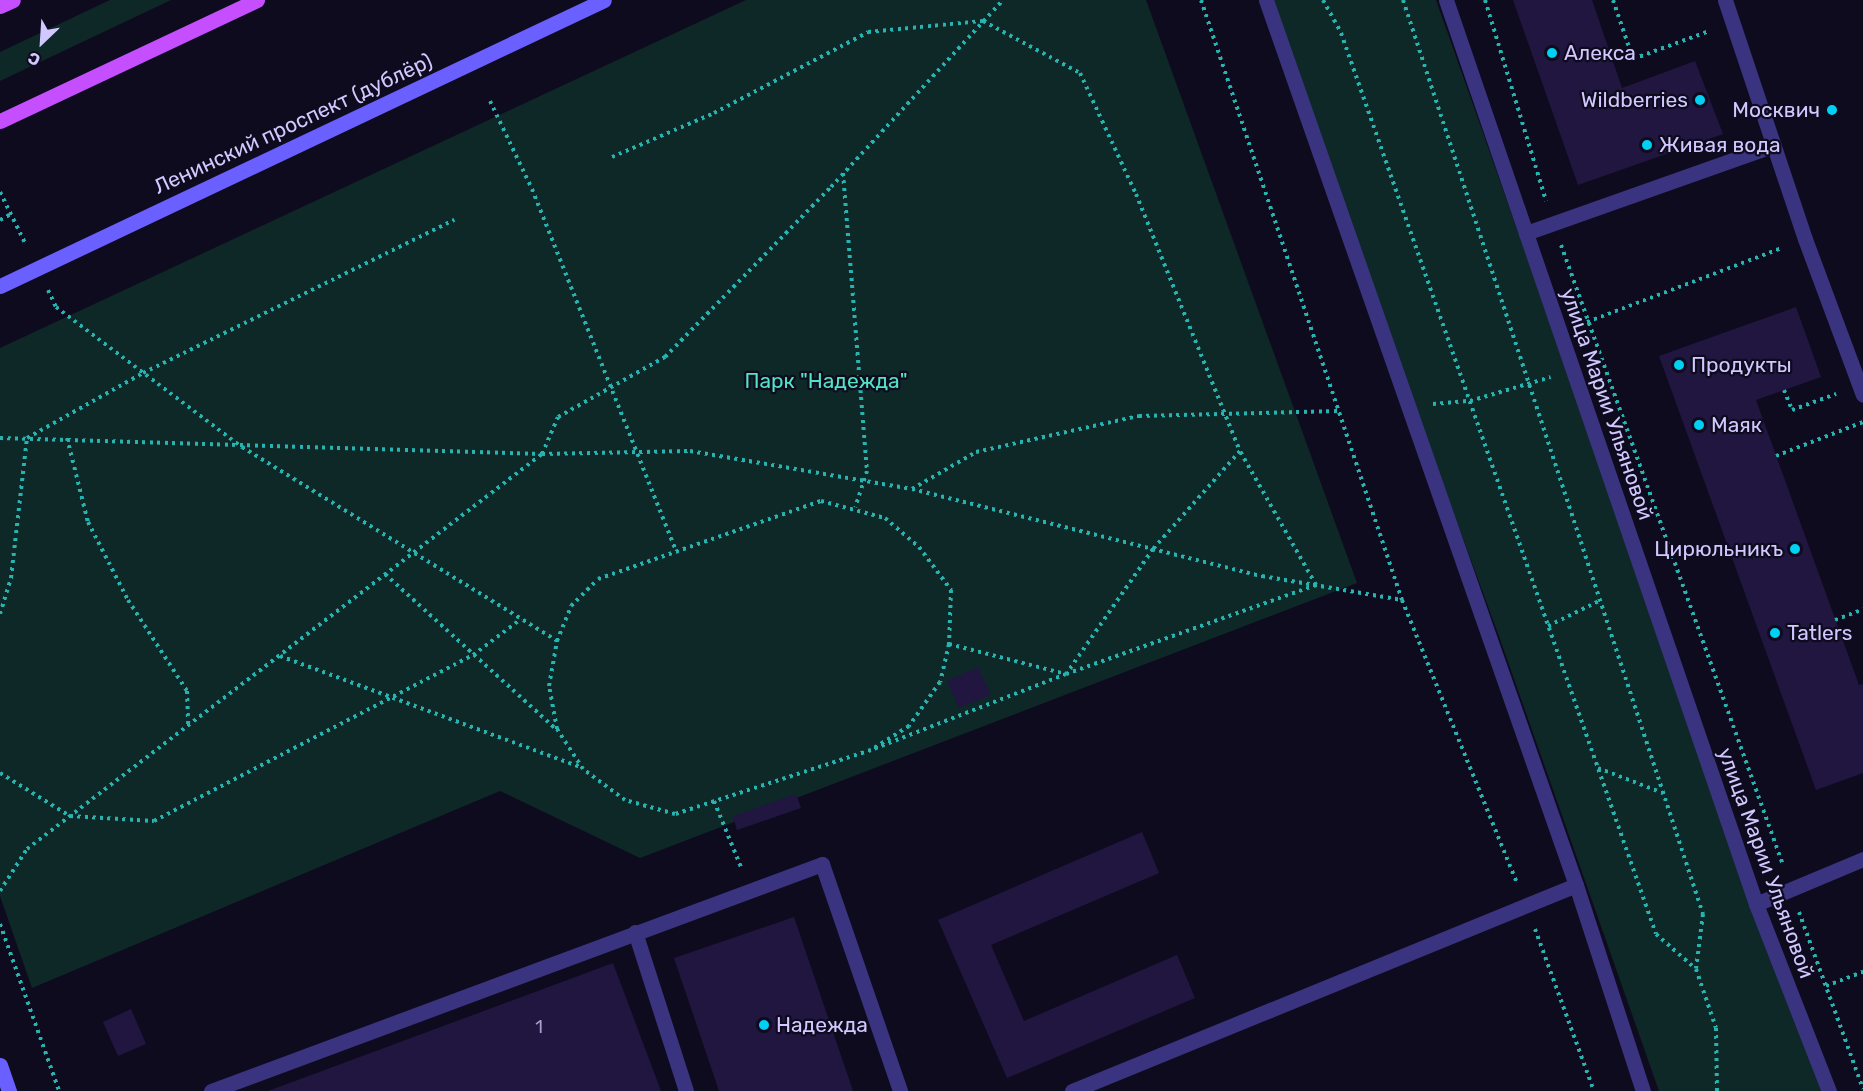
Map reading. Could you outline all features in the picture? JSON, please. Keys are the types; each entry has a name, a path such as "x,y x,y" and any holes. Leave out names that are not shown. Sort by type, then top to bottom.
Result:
{"main road":[{"path":"0,6 13,0"},
{"path":"0,121 257,0"}],"street":[{"name":"Ленинский проспект (дублёр)","path":"0,286 604,0"},
{"path":"1266,0 1576,885 1643,1091"},
{"name":"улица Марии Ульяновой","path":"1446,0 1756,904 1829,1091"},
{"path":"1725,0 1805,239 1861,390"},
{"path":"1526,233 1774,145"},
{"path":"1756,904 1863,859"},
{"path":"211,1091 822,864 900,1091"},
{"path":"1072,1091 1576,885"},
{"path":"635,932 686,1091"},
{"path":"0,1065 9,1091"}],"path":[{"path":"0,891 27,849 542,454 558,417 665,357 843,173 1003,0"},
{"path":"1201,0 1402,600 1526,905 1594,1091"},
{"path":"1323,0 1341,33 1656,934 1696,969"},
{"path":"1403,0 1703,914 1696,969 1716,1028 1717,1091"},
{"path":"1485,0 1553,224 1863,1089"},
{"path":"1613,0 1633,58 1732,22"},
{"path":"612,157 714,113 868,32 983,21 1080,74 1136,194 1229,415 1240,451 1316,585"},
{"path":"490,101 532,189 609,389 676,551"},
{"path":"843,173 856,307 867,471 855,507"},
{"path":"27,438 143,373 454,220"},
{"path":"1587,321 1805,239"},
{"path":"56,307 242,447 411,554 557,640"},
{"path":"1409,406 1470,401 1573,371"},
{"path":"1784,390 1792,410 1861,390"},
{"path":"912,489 976,452 1139,416 1338,411"},
{"path":"1776,456 1863,422"},
{"path":"0,438 67,438 242,447 542,454 690,451 912,489 1154,549 1316,585 1402,600"},
{"path":"0,614 11,578 27,438"},
{"path":"67,438 88,522 128,600 187,692 188,725"},
{"path":"1066,674 1154,549 1240,451"},
{"path":"556,729 549,686 557,640 571,606 598,579 821,501 855,507 885,518 911,539 951,590 949,644 940,682 909,726 872,750"},
{"path":"385,574 556,729 583,769"},
{"path":"279,655 583,769 625,800 675,814 872,750 1066,674 1316,585"},
{"path":"1548,626 1601,600"},
{"path":"1835,620 1863,609"},
{"path":"0,773 70,816 154,821 473,655 521,619"},
{"path":"949,644 1066,674"},
{"path":"1598,768 1664,793"},
{"path":"714,801 750,890"},
{"path":"0,924 59,1091"},
{"path":"1826,986 1863,972"}],"green space":[{"path":"110,0 171,0 0,81 0,52"},
{"name":"Парк \"Надежда\"","path":"746,0 1146,0 1357,583 640,858 500,791 32,988 0,896 0,348"},
{"path":"1273,0 1436,0 1822,1091 1659,1091 1500,639 1276,29"}],"building":[{"path":"1513,0 1592,0 1622,88 1695,61 1723,134 1578,185"},
{"path":"1796,307 1821,377 1756,400 1859,685 1863,684 1863,773 1816,790 1659,356"},
{"path":"978,667 991,695 959,708 947,681"},
{"path":"796,794 801,808 737,830 733,816"},
{"path":"1142,832 1159,873 991,945 1024,1021 1177,955 1195,998 1007,1078 938,920"},
{"name":"Надежда","path":"794,917 853,1091 719,1091 674,958"},
{"path":"613,963 661,1091 268,1091"},
{"path":"131,1009 146,1044 118,1056 103,1022"}],"place":[{"name":"Алекса","path":"1552,53"},
{"name":"Wildberries","path":"1700,100"},
{"name":"Москвич","path":"1832,110"},
{"name":"Живая вода","path":"1647,145"},
{"name":"Продукты","path":"1679,365"},
{"name":"Маяк","path":"1699,425"},
{"name":"Цирюльникъ","path":"1795,549"},
{"name":"Tatlers","path":"1775,633"},
{"name":"Надежда","path":"764,1025"}]}
